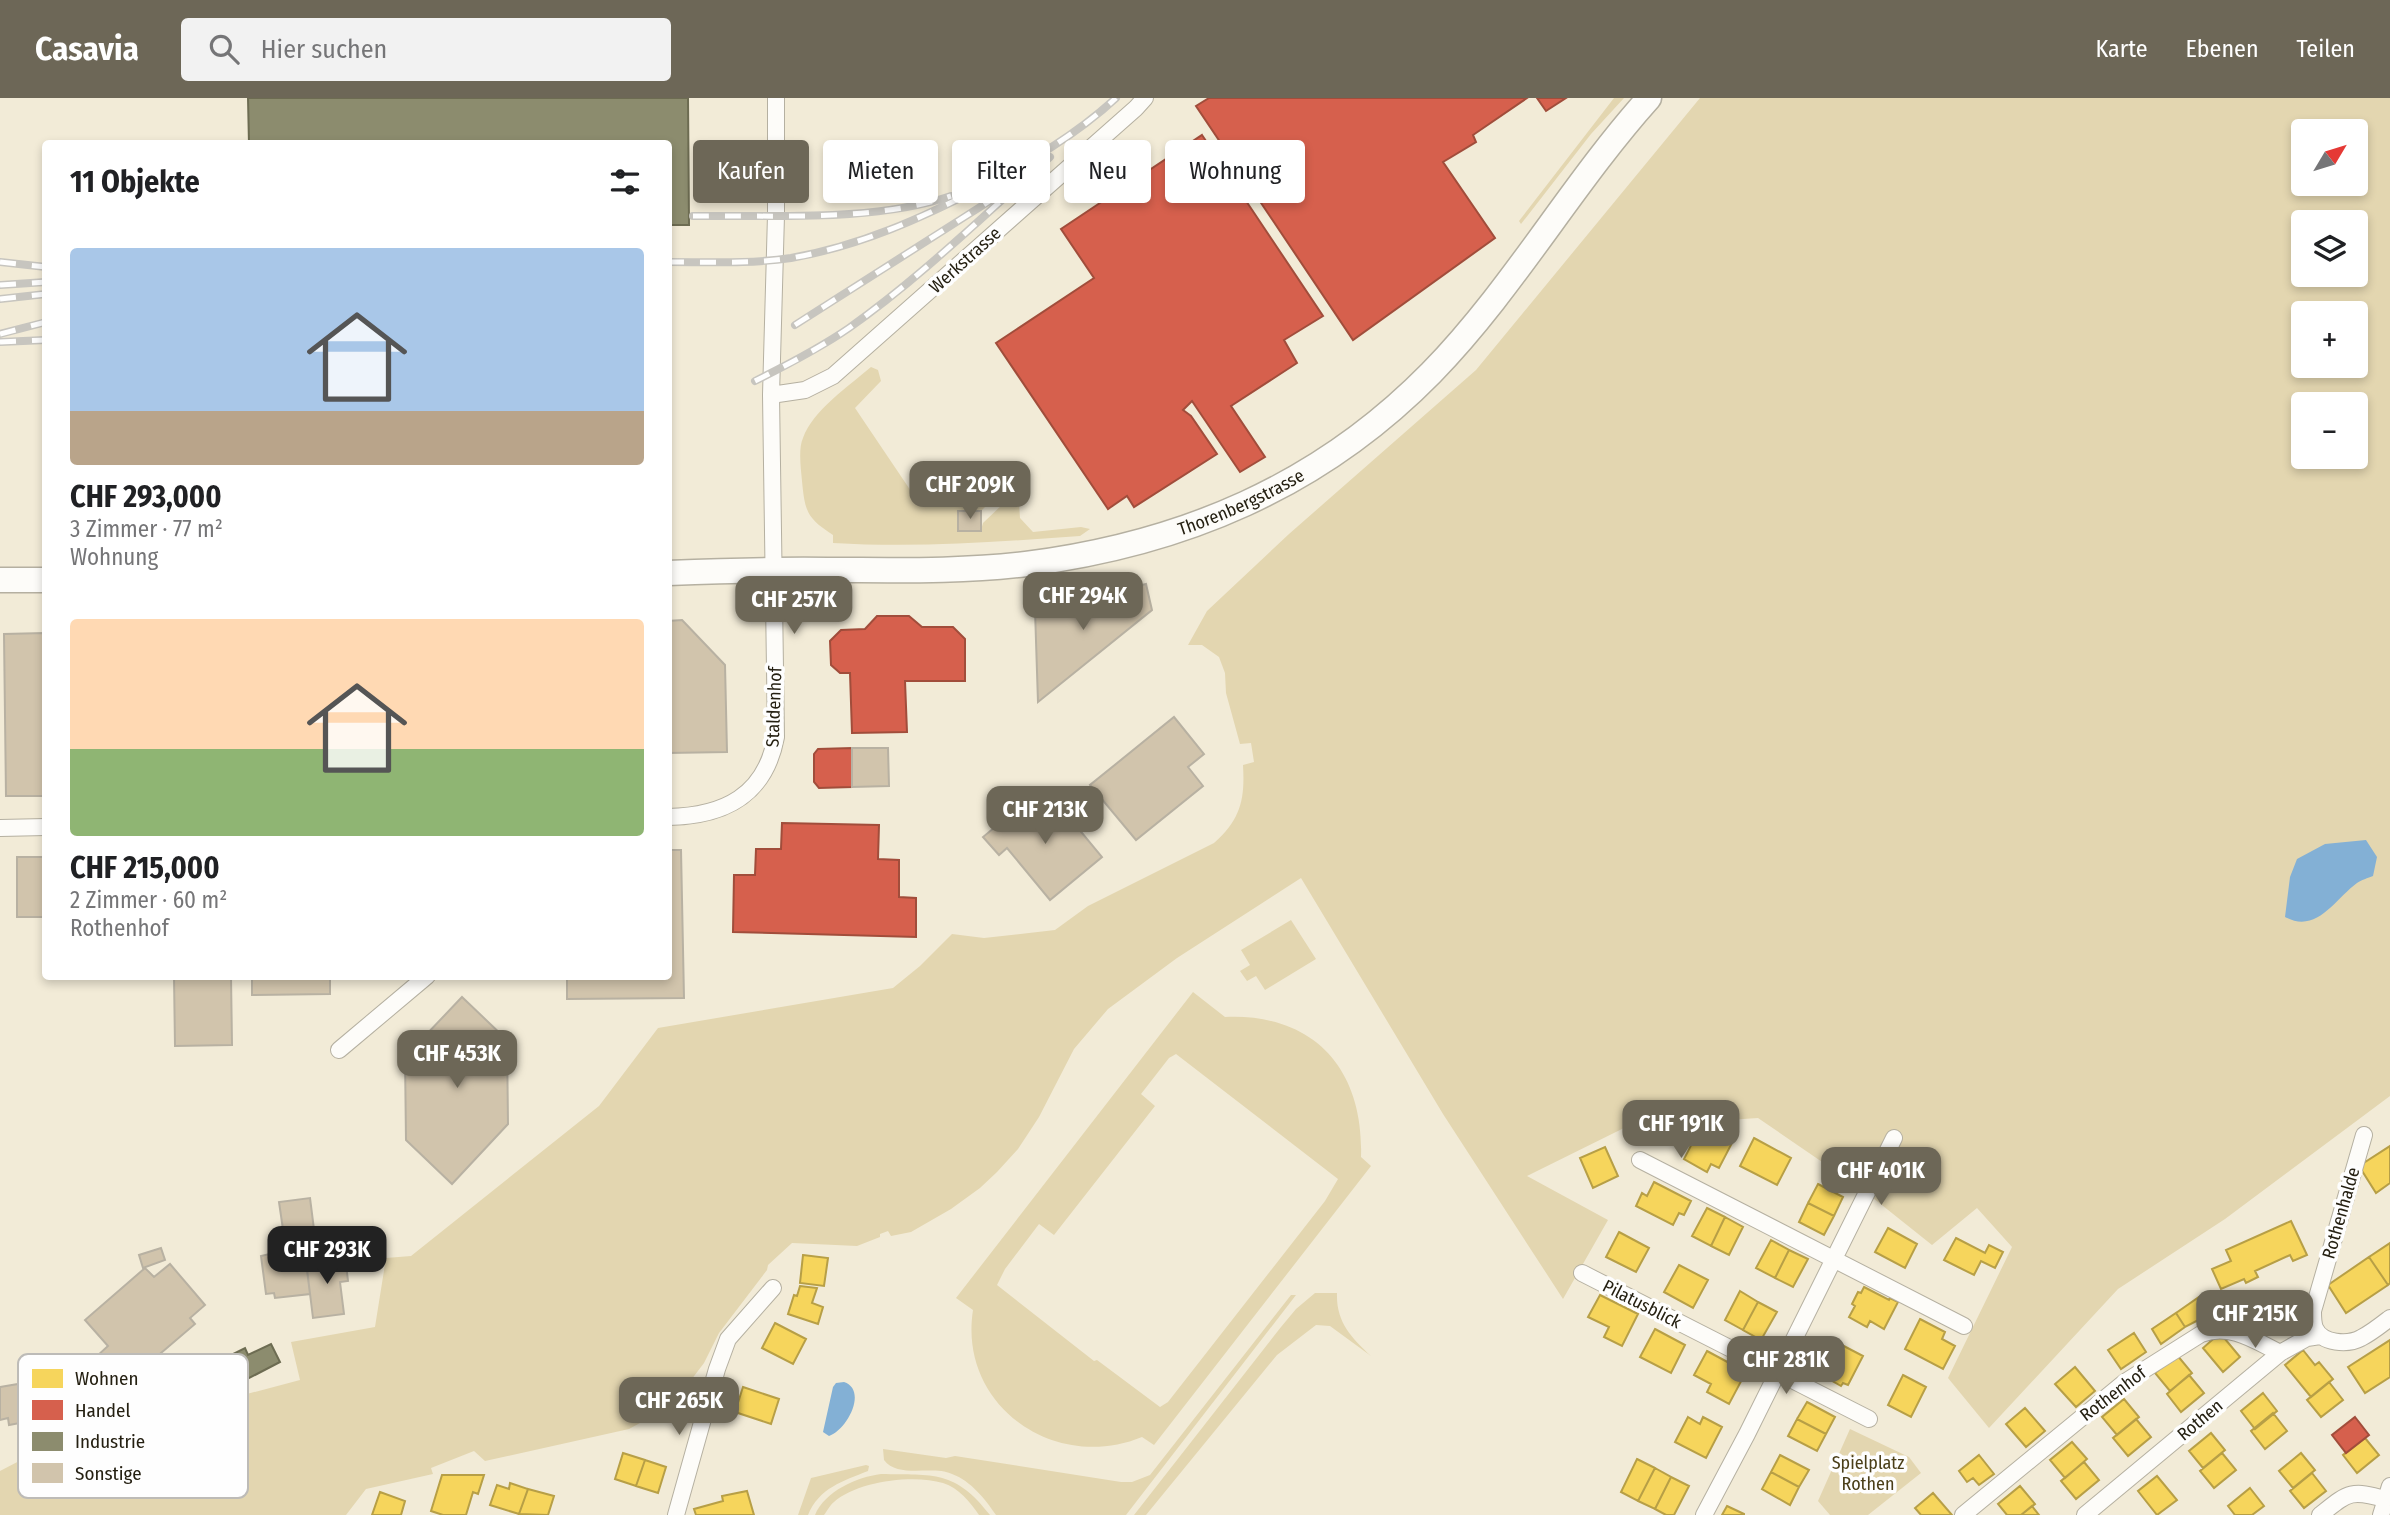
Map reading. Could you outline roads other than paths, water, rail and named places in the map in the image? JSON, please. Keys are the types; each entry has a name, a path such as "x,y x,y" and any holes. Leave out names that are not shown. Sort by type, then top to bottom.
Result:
{"main road":[{"name":"Thorenbergstrasse","path":"672,573 932,569 1026,564 1138,544 1176,533 1272,491 1357,437 1432,372 1489,306 1593,166 1650,98"},
{"path":"0,580 42,580"}],"street":[{"path":"775,570 771,395 776,98"},
{"name":"Werkstrasse","path":"771,395 805,390 833,376 1145,98"},
{"name":"Staldenhof","path":"672,817 705,814 721,809 748,792 766,768 773,752 776,737 775,570"},
{"path":"0,828 42,827"},
{"path":"339,1050 422,980"},
{"name":"Rothenhalde","path":"2320,1336 2314,1326 2313,1311 2364,1135"},
{"path":"1704,1515 1894,1138"},
{"path":"1640,1160 1964,1326"},
{"name":"Pilatusblick","path":"1583,1273 1869,1419"},
{"path":"676,1515 728,1339 773,1288"},
{"path":"2320,1336 2334,1341 2350,1342 2362,1338 2390,1318"},
{"name":"Rothenhof","path":"1963,1515 2125,1382 2201,1334 2214,1329 2230,1329 2280,1353"},
{"name":"Rothen","path":"2085,1515 2280,1353 2307,1338 2320,1336"},
{"path":"2320,1515 2347,1495 2361,1492 2388,1493 2381,1515"}],"water":[{"path":"2366,840 2377,857 2373,876 2357,883 2316,918 2296,921 2285,917 2290,877 2297,859 2325,844"},
{"path":"844,1382 851,1386 855,1401 848,1418 829,1436 823,1432 833,1387 836,1383"}],"railway":[{"path":"672,262 791,258 842,246 890,230 1019,167 1069,135 1116,98"},
{"path":"693,216 857,213 889,210 951,196"},
{"path":"795,325 986,203"},
{"path":"755,381 849,328 927,267 999,203"},
{"path":"0,262 42,267"},
{"path":"0,285 42,282"},
{"path":"0,299 42,294"},
{"path":"0,334 42,323"},
{"path":"0,342 42,340"}],"park label":[{"name":"Spielplatz Rothen","path":"1868,1473"}]}
